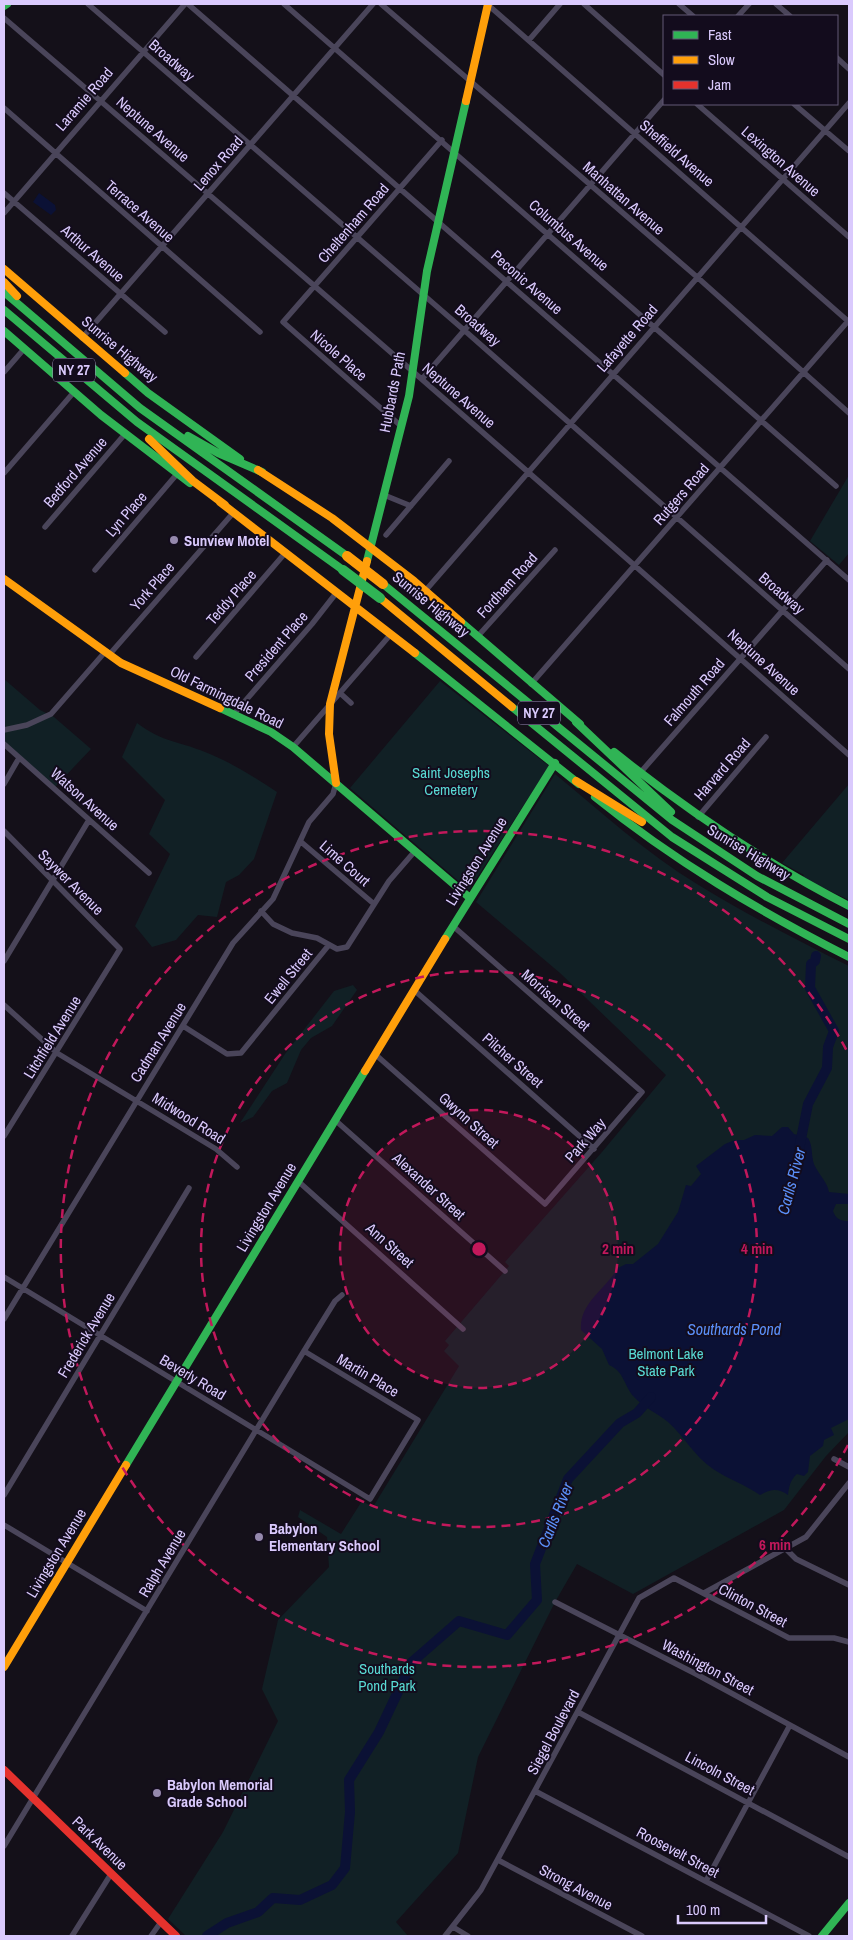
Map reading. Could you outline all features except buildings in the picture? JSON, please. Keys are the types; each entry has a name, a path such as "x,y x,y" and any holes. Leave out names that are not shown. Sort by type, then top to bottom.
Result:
{"main road":[{"name":"Hubbards Path","path":"336,783 328,738 327,722 330,704 372,548 401,426 412,371 423,294 488,4"},
{"name":"Sunrise Highway","path":"4,269 82,338 179,417 319,508 426,590 576,722"},
{"path":"4,282 49,332"},
{"name":"Sunrise Highway","path":"4,292 140,408 347,556 623,782 698,838 757,876 849,924"},
{"name":"Sunrise Highway","path":"4,311 124,412 380,598 622,798 685,845 767,897 849,939"},
{"path":"4,331 125,434 177,474 225,505"},
{"path":"140,408 205,446 262,472"},
{"path":"124,412 147,438 193,481 391,634 576,780 626,822 704,877 773,919 849,957"},
{"name":"Old Farmingdale Road","path":"4,579 121,664 271,732 293,747 470,898"},
{"path":"576,722 698,838"},
{"path":"576,722 698,817 764,861 849,906"},
{"name":"Livingston Avenue","path":"4,1667 414,990 554,763"},
{"path":"576,780 642,822 685,845"},
{"name":"Park Avenue","path":"4,1770 176,1936"},
{"path":"822,1936 849,1903"}],"street":[{"name":"Broadway","path":"88,4 571,423 676,518 849,669"},
{"name":"Laramie Road","path":"4,213 54,152 186,4"},
{"name":"Peconic Avenue","path":"186,4 849,580"},
{"name":"Columbus Avenue","path":"284,4 836,486"},
{"name":"Lenox Road","path":"82,338 373,4"},
{"name":"Manhattan Avenue","path":"381,4 697,277 849,413"},
{"name":"Sheffield Avenue","path":"488,4 849,321"},
{"path":"529,40 560,4"},
{"path":"584,4 663,74"},
{"path":"679,4 692,15"},
{"path":"739,15 749,4"},
{"path":"776,4 789,15"},
{"name":"Neptune Avenue","path":"4,18 422,379 741,658 849,756"},
{"path":"838,59 849,68"},
{"path":"422,379 663,101"},
{"name":"Lafayette Road","path":"426,590 849,103"},
{"name":"Lexington Avenue","path":"698,105 849,237"},
{"path":"795,105 849,152"},
{"name":"Terrace Avenue","path":"4,108 260,332"},
{"name":"Cheltenham Road","path":"283,322 442,140"},
{"name":"Arthur Avenue","path":"4,193 165,332"},
{"name":"Rutgers Road","path":"531,684 849,321"},
{"name":"Nicole Place","path":"283,322 401,426"},
{"path":"4,372 24,349"},
{"path":"4,473 74,392"},
{"name":"Bedford Avenue","path":"44,527 125,434"},
{"path":"386,534 449,461"},
{"name":"Lyn Place","path":"95,570 177,474"},
{"path":"384,495 410,506"},
{"name":"York Place","path":"4,730 26,725 51,714 234,512"},
{"name":"Fordham Road","path":"478,636 555,550"},
{"name":"Teddy Place","path":"196,657 286,552"},
{"name":"Falmouth Road","path":"640,773 827,560"},
{"name":"President Place","path":"233,715 312,624 337,592"},
{"path":"293,747 391,634"},
{"path":"340,693 351,703"},
{"name":"Harvard Road","path":"698,817 766,737"},
{"name":"Watson Avenue","path":"4,744 149,872"},
{"path":"4,784 19,758"},
{"name":"Cadman Avenue","path":"4,1319 233,944 273,899 309,822 333,794 336,783"},
{"path":"4,961 90,820"},
{"name":"Saywer Avenue","path":"4,831 120,949"},
{"name":"Lime Court","path":"300,841 374,904"},
{"name":"Ewell Street","path":"183,1026 227,1054 241,1054 328,946 337,949 347,947 389,881 415,851"},
{"path":"262,911 280,927 292,934 316,938 328,946"},
{"name":"Morrison Street","path":"454,926 642,1092"},
{"name":"Litchfield Avenue","path":"4,1136 120,949"},
{"name":"Pilcher Street","path":"414,990 594,1149"},
{"name":"Midwood Road","path":"4,1005 57,1053 216,1149 237,1167"},
{"name":"Gwynn Street","path":"376,1055 545,1204"},
{"name":"Park Way","path":"545,1204 642,1092"},
{"name":"Alexander Street","path":"335,1120 505,1271"},
{"name":"Ann Street","path":"298,1182 464,1329"},
{"name":"Frederick Avenue","path":"4,1494 190,1188"},
{"name":"Beverly Road","path":"4,1276 370,1500"},
{"name":"Ralph Avenue","path":"4,1846 304,1351 335,1301 342,1295"},
{"name":"Martin Place","path":"304,1351 418,1420 370,1500"},
{"path":"834,1459 849,1467"},
{"path":"704,1593 806,1536 849,1482"},
{"path":"4,1525 147,1611"},
{"path":"785,1548 796,1559 849,1585"},
{"name":"Siegel Boulevard","path":"445,1936 481,1890 639,1598 674,1578 704,1593"},
{"name":"Clinton Street","path":"704,1593 789,1638 834,1638 849,1642"},
{"name":"Washington Street","path":"554,1602 849,1757"},
{"name":"Lincoln Street","path":"578,1712 849,1857"},
{"path":"706,1881 790,1725"},
{"name":"Roosevelt Street","path":"535,1791 808,1936"},
{"name":"Strong Avenue","path":"498,1860 642,1936"},
{"path":"72,1936 111,1874"},
{"path":"151,1936 161,1922"},
{"path":"453,1927 468,1936"}],"green space":[{"path":"849,475 849,553 839,565 810,541"},
{"path":"4,679 40,710 54,717 91,749 55,787 4,741"},
{"name":"Saint Josephs Cemetery","path":"440,681 549,766 469,890 350,788"},
{"path":"137,723 162,738 195,748 224,760 277,792 254,859 239,875 226,882 217,917 198,915 176,940 152,947 135,926 170,854 149,834 165,800 122,757"},
{"name":"Southards Pond Park","path":"555,774 624,832 678,872 753,917 849,966 849,1432 826,1456 784,1510 633,1594 577,1564 555,1602 478,1757 458,1853 396,1922 408,1936 186,1936 168,1919 223,1832 278,1721 262,1689 278,1620 329,1567 327,1537 298,1517 300,1510 341,1534 362,1501 373,1507 459,1366 444,1351 449,1345 445,1341 509,1266 505,1262 602,1152 666,1075 560,973 476,902"},
{"path":"849,784 849,900 802,878 804,875 782,863"},
{"path":"353,985 357,990 332,1026 311,1038 301,1050 287,1083 272,1091 253,1117 240,1123 285,1054 334,991"}],"water":[{"path":"39,193 55,205 56,210 51,215 33,202"},
{"name":"Southards Pond","path":"782,1127 788,1127 794,1134 808,1138 814,1164 829,1192 849,1194 849,1204 836,1204 833,1211 839,1219 849,1221 849,1419 831,1428 834,1435 824,1440 823,1446 810,1456 808,1472 804,1476 797,1474 795,1476 790,1484 788,1495 774,1490 760,1495 706,1464 668,1422 638,1401 618,1371 609,1365 602,1349 581,1330 581,1320 588,1304 618,1268 626,1264 633,1264 658,1244 678,1212 686,1185 691,1186 701,1174 696,1166 725,1144 735,1140 744,1140 755,1135 772,1136"}],"waterway":[{"name":"Carlls River","path":"799,1149 808,1104 827,1068 828,1047 834,1031 810,988 811,964 815,961 816,956"},
{"name":"Carlls River","path":"207,1936 227,1923 258,1912 273,1898 300,1900 332,1885 345,1868 350,1812 349,1780 379,1732 412,1662 459,1621 507,1635 537,1600 535,1564 568,1479 620,1423 637,1413 651,1397"}],"traffic: fast":[{"path":"367,561 409,396 427,271 466,101"},
{"path":"4,292 140,408 347,556"},
{"path":"4,310 137,422 343,570"},
{"path":"4,331 101,415 190,483"},
{"path":"125,373 148,393 240,459"},
{"path":"188,436 218,453 262,472"},
{"path":"343,570 380,598"},
{"path":"383,584 672,820 757,876 849,924"},
{"path":"461,622 580,724"},
{"path":"415,653 579,784"},
{"path":"512,707 672,837 767,897 849,939"},
{"path":"220,708 271,732 293,747 470,898"},
{"path":"576,722 671,812"},
{"path":"614,752 670,795 728,835 787,872 849,906"},
{"path":"445,939 555,763"},
{"path":"595,797 686,864 782,922 849,957"},
{"path":"126,1465 365,1071"},
{"path":"822,1936 849,1903"}],"traffic: slow":[{"path":"466,101 488,4"},
{"path":"4,269 125,373"},
{"path":"4,282 17,296"},
{"path":"149,439 193,481 225,505"},
{"path":"258,470 332,518 414,581 461,622"},
{"path":"220,502 415,653"},
{"path":"347,556 383,584"},
{"path":"336,783 329,734 330,704 367,561"},
{"path":"4,579 121,663 220,708"},
{"path":"380,598 512,707"},
{"path":"576,781 642,822"},
{"path":"365,1071 445,939"},
{"path":"4,1667 126,1465"}],"traffic: jam":[{"path":"4,1770 176,1936"}],"place":[{"name":"Sunview Motel","path":"174,540"},
{"name":"Babylon Elementary School","path":"259,1537"},
{"name":"Babylon Memorial Grade School","path":"157,1793"}],"park label":[{"name":"Belmont Lake State Park","path":"666,1362"}]}
